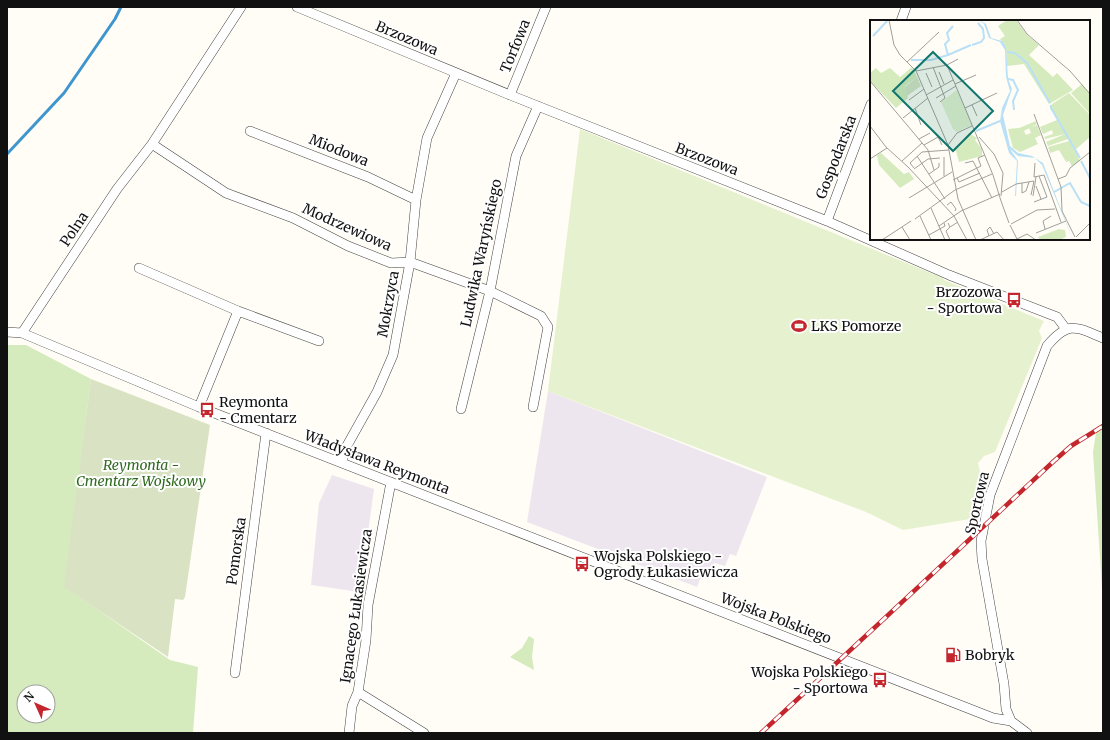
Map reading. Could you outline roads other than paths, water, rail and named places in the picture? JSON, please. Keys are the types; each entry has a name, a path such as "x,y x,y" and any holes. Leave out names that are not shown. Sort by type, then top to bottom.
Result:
{"street":[{"path":"152,144 240,7"},
{"name":"Brzozowa","path":"296,7 510,96 827,221 949,275 1057,317 1066,329"},
{"name":"Torfowa","path":"510,96 546,7"},
{"path":"901,20 906,7"},
{"name":"Mokrzyca","path":"342,463 344,451 377,392 393,355 410,262 416,200 427,138 456,73"},
{"name":"Ludwika Waryńskiego","path":"461,409 490,291 516,156 538,106"},
{"name":"Gospodarska","path":"827,221 867,129 870,110"},
{"name":"Miodowa","path":"250,131 368,177 416,200"},
{"name":"Modrzewiowa","path":"152,144 226,193 293,218 348,246 391,263 410,262 490,291 540,316 548,327 533,407"},
{"name":"Polna","path":"22,333 117,189 152,144"},
{"path":"139,268 238,311 319,341"},
{"path":"199,407 238,311"},
{"path":"1066,329 1076,327 1103,338"},
{"name":"Sportowa","path":"1011,721 1006,709 1004,684 982,559 981,541 990,494 1038,368 1047,346 1055,337 1066,329"},
{"name":"Władysława Reymonta","path":"7,332 22,333 199,407 513,530"},
{"name":"Pomorska","path":"234,673 266,433"},
{"name":"Ignacego Łukasiewicza","path":"349,733 352,706 358,692 366,640 368,605 391,482"},
{"name":"Wojska Polskiego","path":"513,530 993,718 1011,721 1027,733"},
{"path":"358,692 424,733"}],"waterway":[{"path":"7,154 64,93 115,19 121,7"}],"railway":[{"path":"761,733 1054,461 1071,446 1103,426"}],"place":[{"name":"Brzozowa - Sportowa","path":"1014,300"},
{"name":"LKS Pomorze","path":"799,326"},
{"name":"Reymonta - Cmentarz","path":"207,410"},
{"name":"Wojska Polskiego - Ogrody Łukasiewicza","path":"582,564"},
{"name":"Bobryk","path":"953,655"},
{"name":"Wojska Polskiego - Sportowa","path":"880,680"}],"park label":[{"name":"Reymonta - Cmentarz Wojskowy","path":"141,474"}]}
